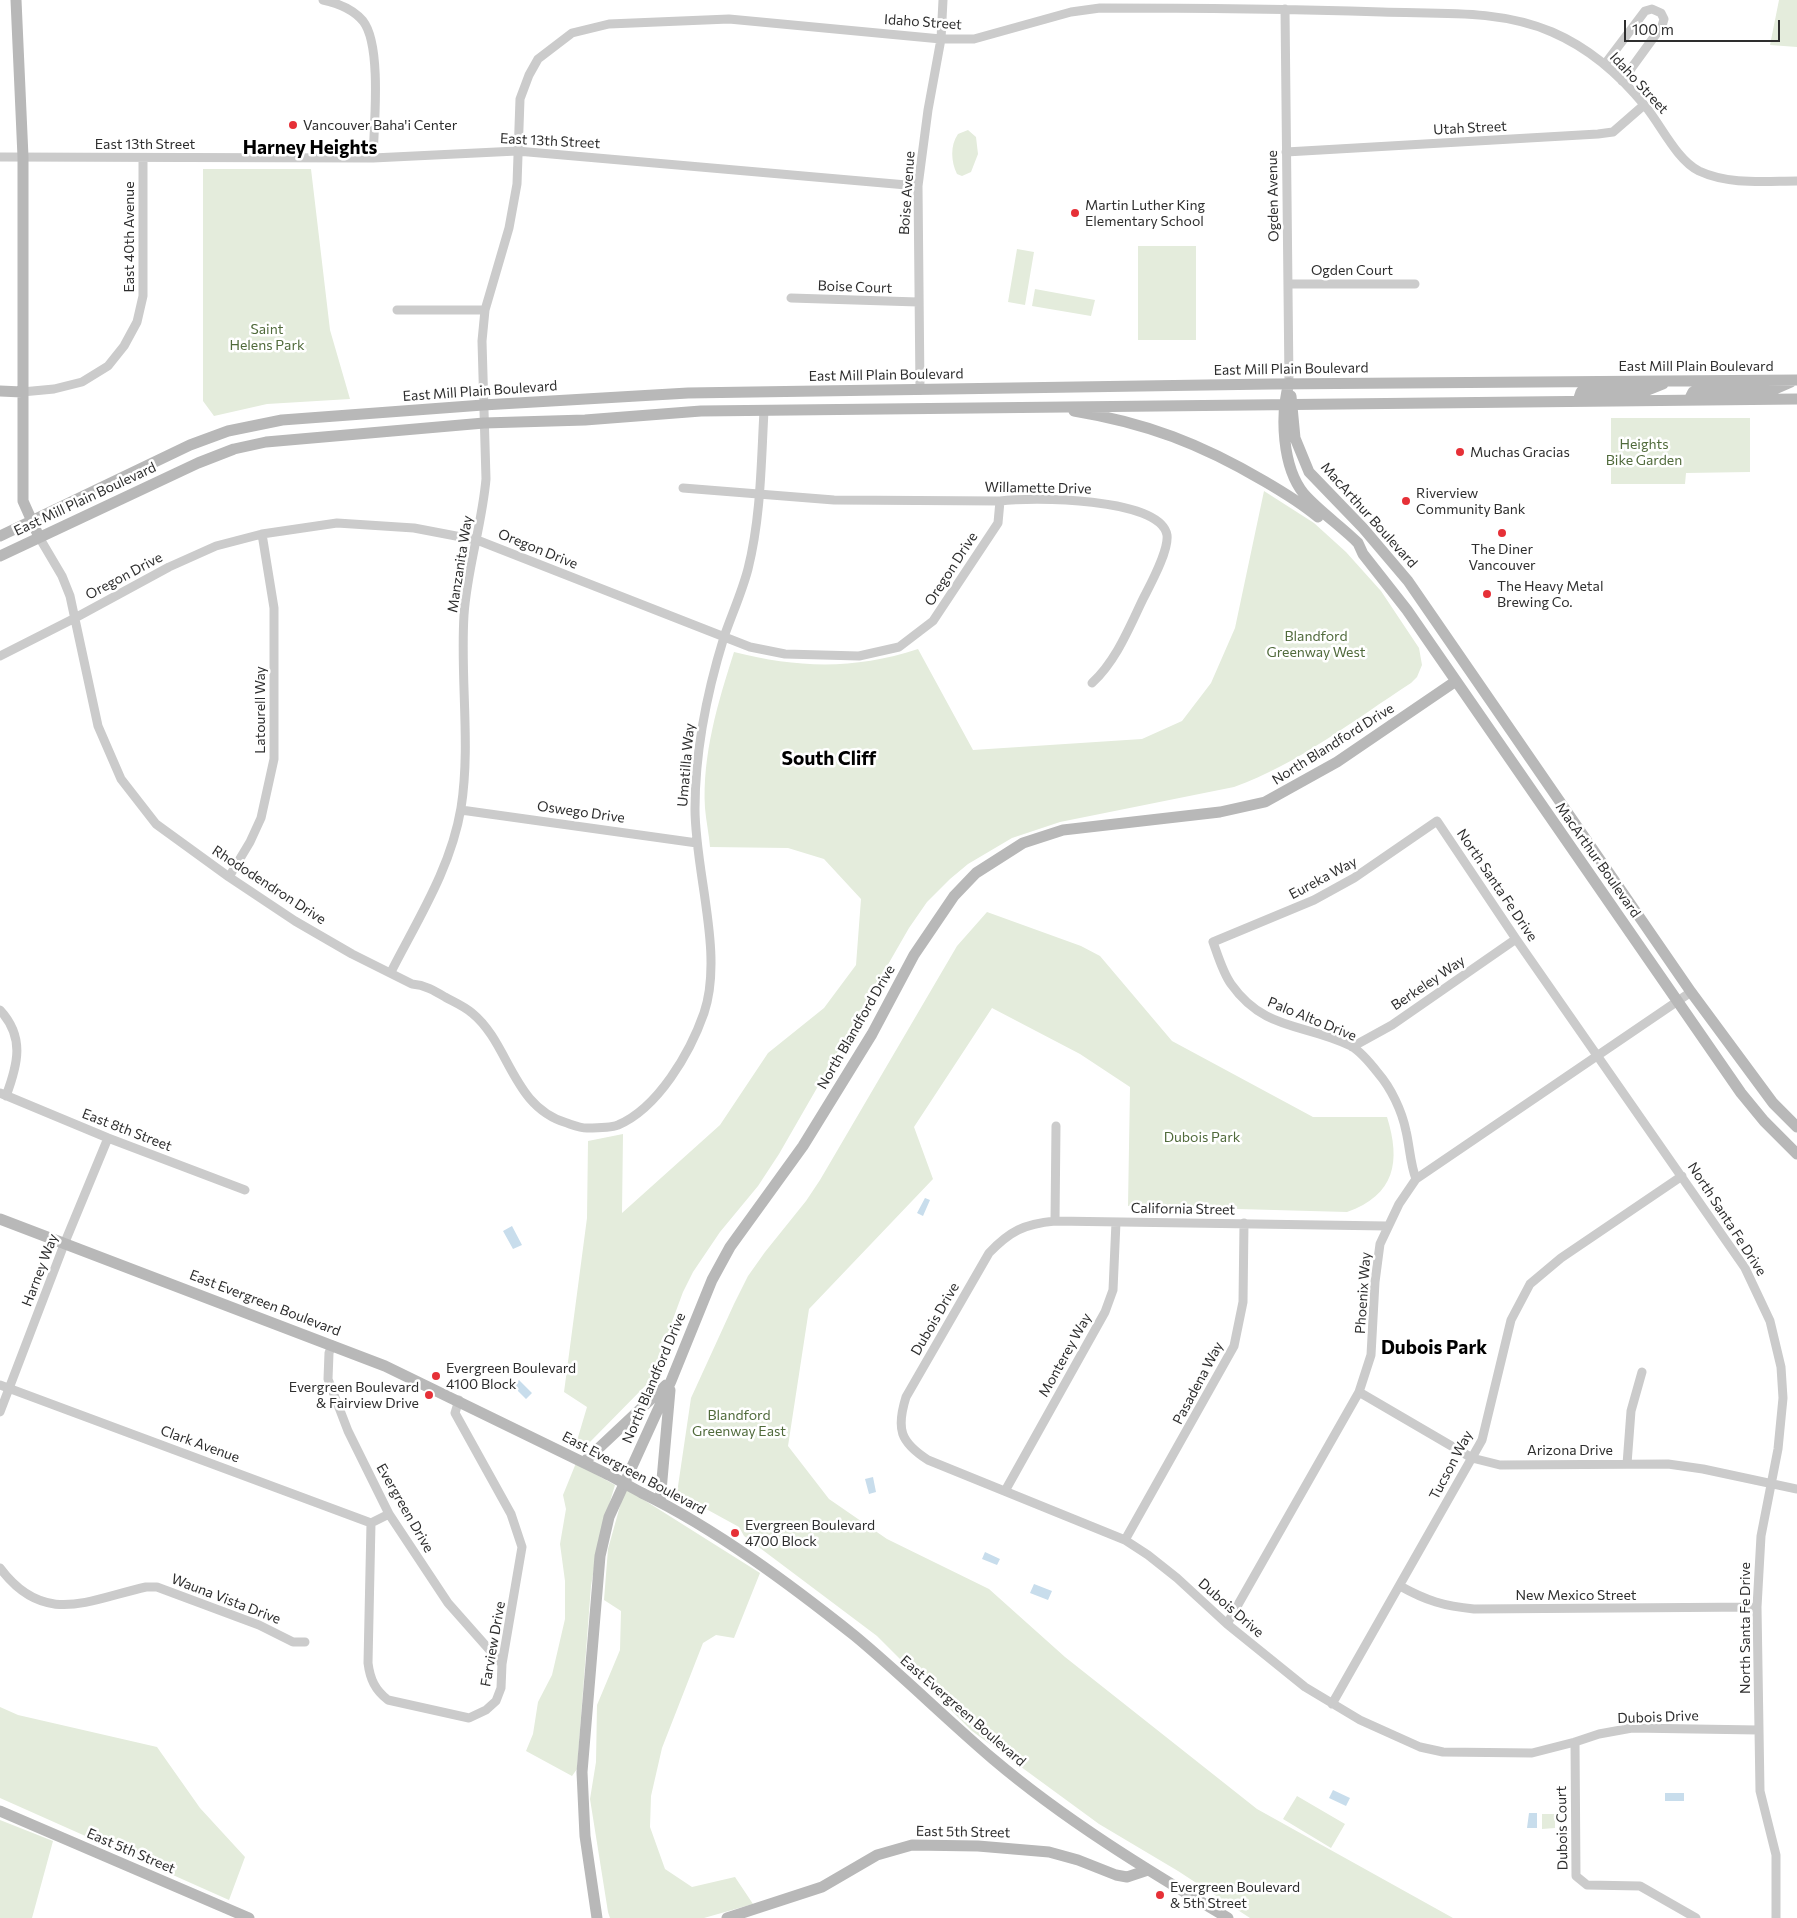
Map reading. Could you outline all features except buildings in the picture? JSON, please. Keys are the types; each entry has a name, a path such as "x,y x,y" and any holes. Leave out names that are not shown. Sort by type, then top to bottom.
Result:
{"street":[{"path":"16,0 23,157 23,501 39,537"},
{"path":"323,0 353,12 364,22 371,41 375,68 373,158"},
{"name":"Boise Avenue","path":"920,390 918,186 928,110 941,39 943,0"},
{"name":"Idaho Street","path":"518,151 520,99 528,75 538,59 572,33 609,24 729,19 941,39 974,39 1062,14 1100,8 1285,9 1494,16 1551,32 1604,64 1644,105 1666,132 1679,155 1698,170 1718,178 1742,181 1797,181"},
{"path":"1604,64 1645,11 1652,8 1661,13 1664,20 1662,26 1622,81"},
{"name":"Ogden Avenue","path":"1285,9 1289,383"},
{"name":"Utah Street","path":"1286,152 1598,134 1613,132 1644,105"},
{"name":"East 13th Street","path":"0,157 373,158 518,151 918,186"},
{"name":"Manzanita Way","path":"391,972 445,869 461,810 464,780 464,614 468,578 477,540 486,480 482,341 485,310 510,228 517,184 518,151"},
{"name":"East 40th Avenue","path":"22,392 82,382 108,366 124,346 137,322 143,296 143,158"},
{"name":"Ogden Court","path":"1288,284 1415,284"},
{"name":"Boise Court","path":"791,298 918,302"},
{"path":"397,310 485,310"},
{"path":"1689,400 1693,392 1699,390 1775,389 1796,380"},
{"name":"East Mill Plain Boulevard","path":"0,536 190,445 228,431 282,420 483,405 688,393 1289,383 1796,380"},
{"path":"1578,401 1581,392 1648,390 1669,381"},
{"name":"MacArthur Boulevard","path":"1289,383 1287,450 1300,488 1358,543 1363,554 1394,593 1456,681 1741,1093 1764,1122 1797,1154"},
{"path":"0,391 22,392"},
{"name":"East Mill Plain Boulevard","path":"0,556 198,463 234,449 266,442 484,423 585,420 701,411 1288,403 1797,399"},
{"name":"MacArthur Boulevard","path":"1288,403 1295,438 1309,472 1363,528 1408,581 1691,992 1773,1103 1797,1127"},
{"path":"1040,406 1115,418 1178,436 1212,452 1297,501 1353,548 1363,554"},
{"name":"Umatilla Way","path":"617,1125 645,1107 668,1082 689,1049 705,1011 710,972 710,945 697,843 695,783 706,704 724,638 747,571 760,496 764,410"},
{"name":"Willamette Drive","path":"683,488 760,496 834,500 1000,501 1028,499 1112,505 1146,515 1161,524 1167,536 1161,559 1134,618 1107,670 1092,683"},
{"name":"Oregon Drive","path":"0,656 169,567 216,546 262,534 346,523 414,528 477,540 750,647 785,654 859,656 899,647 933,621 998,523 1000,501"},
{"name":"Latourell Way","path":"229,877 250,842 261,818 274,759 274,608 262,534"},
{"name":"Rhododendron Drive","path":"39,537 62,576 75,618 98,726 122,779 156,824 229,877 303,926 358,957 412,984 422,985 472,1013 487,1031 531,1100 557,1120 585,1128 617,1125"},
{"name":"North Blandford Drive","path":"597,1918 588,1866 582,1802 588,1688 600,1556 609,1517 671,1381 712,1280 730,1247 803,1146 872,1034 914,955 954,896 976,873 1024,843 1063,830 1220,812 1265,802 1337,762 1456,681"},
{"name":"Oswego Drive","path":"461,810 697,843"},
{"name":"North Santa Fe Drive","path":"1437,821 1516,939 1745,1268 1770,1321 1781,1367 1783,1398 1781,1428 1758,1560 1758,1730 1760,1791 1776,1855 1776,1918"},
{"name":"Eureka Way","path":"1213,942 1314,900 1354,878 1437,821"},
{"name":"Berkeley Way","path":"1352,1047 1392,1025 1516,939"},
{"name":"Palo Alto Drive","path":"1213,942 1230,983 1258,1012 1280,1023 1352,1047 1379,1074 1396,1102 1406,1130 1410,1164 1416,1179"},
{"name":"Phoenix Way","path":"1227,1624 1359,1392 1371,1355 1377,1265 1386,1226 1416,1179 1597,1054 1691,992"},
{"path":"0,1010 12,1023 17,1046 16,1070 3,1095"},
{"name":"East 8th Street","path":"3,1095 108,1138 245,1190"},
{"path":"1054,1221 1056,1126"},
{"name":"Harney Way","path":"0,1412 65,1242 108,1138"},
{"name":"Tucson Way","path":"1332,1704 1482,1440 1489,1419 1511,1320 1530,1284 1561,1258 1682,1176"},
{"name":"East Evergreen Boulevard","path":"0,1219 65,1242 385,1366 459,1400 684,1514 748,1557 855,1636 994,1760 1053,1805 1148,1870 1228,1918"},
{"name":"California Street","path":"989,1253 1004,1238 1019,1228 1054,1221 1386,1226"},
{"name":"Monterey Way","path":"1005,1491 1104,1312 1113,1290 1116,1222"},
{"name":"Pasadena Way","path":"1125,1540 1234,1346 1243,1302 1244,1223"},
{"name":"Dubois Drive","path":"989,1253 906,1397 900,1415 901,1431 911,1449 928,1460 1125,1540 1177,1578 1227,1624 1304,1687 1360,1720 1420,1747 1443,1752 1532,1753 1599,1734 1632,1728 1758,1730"},
{"name":"Evergreen Drive","path":"332,1345 327,1365 328,1379 348,1431 389,1514 448,1603 502,1664"},
{"path":"1627,1464 1631,1411 1642,1372"},
{"path":"584,1462 671,1381"},
{"path":"660,1502 671,1381"},
{"name":"Clark Avenue","path":"0,1384 371,1523"},
{"name":"Arizona Drive","path":"1359,1392 1472,1458 1500,1465 1627,1464 1685,1466 1797,1489"},
{"name":"Farview Drive","path":"371,1523 368,1663 371,1680 380,1694 388,1700 469,1718 486,1710 496,1701 501,1688 502,1664 522,1548 511,1514 455,1413 459,1400"},
{"path":"371,1523 389,1514"},
{"name":"Wauna Vista Drive","path":"0,1568 13,1584 23,1591 52,1604 77,1605 136,1589 157,1587 259,1625 292,1642 305,1642"},
{"name":"New Mexico Street","path":"1400,1586 1423,1600 1446,1606 1474,1609 1757,1607"},
{"name":"Dubois Court","path":"1575,1742 1576,1876 1587,1885 1640,1886 1696,1918"},
{"name":"East 5th Street","path":"0,1811 250,1918"},
{"name":"East 5th Street","path":"727,1918 822,1887 877,1855 912,1845 978,1846 1050,1852 1127,1877 1148,1870"}],"green space":[{"path":"1779,0 1797,0 1797,47 1770,45"},
{"path":"968,130 976,137 978,154 971,172 962,176 957,174 955,169 953,148 958,134"},
{"name":"Saint Helens Park","path":"203,169 311,169 330,330 350,399 267,404 214,416 203,401"},
{"path":"1138,246 1196,246 1196,340 1138,340"},
{"path":"1017,249 1034,252 1025,305 1008,302"},
{"path":"1035,289 1095,300 1091,316 1032,306"},
{"name":"Heights Bike Garden","path":"1611,418 1750,418 1750,472 1686,473 1685,484 1611,484"},
{"name":"Blandford Greenway West","path":"1264,491 1314,523 1346,552 1381,591 1419,648 1422,665 1417,677 1411,683 1303,754 1258,777 1234,787 1060,822 1012,838 968,864 950,879 927,902 909,928 779,1154 758,1186 720,1232 693,1272 683,1292 650,1381 589,1443 576,1444 587,1407 564,1392 587,1218 588,1141 623,1134 622,1213 720,1125 768,1053 824,1008 856,965 861,899 824,859 788,848 710,847 705,808 706,768 712,729 734,652 803,664 826,664 871,661 918,649 973,750 1142,739 1182,721 1211,683 1235,628"},
{"name":"Blandford Greenway East","path":"987,912 1081,946 1100,956 1172,1041 1313,1117 1387,1117 1393,1148 1393,1162 1390,1175 1384,1186 1375,1196 1363,1205 1347,1212 1128,1206 1130,1087 1080,1054 992,1008 914,1127 933,1179 809,1309 788,1446 829,1499 887,1539 989,1589 1065,1657 1257,1809 1453,1918 1250,1918 1178,1871 1099,1824 972,1731 877,1636 744,1536 739,1527 677,1493 691,1398 748,1276 820,1180 957,946"},
{"path":"576,1463 615,1485 599,1538 591,1586 577,1769 572,1776 526,1751 533,1734 538,1702 552,1675 565,1619 565,1581 560,1544 566,1509 563,1495"},
{"path":"625,1488 760,1573 734,1638 716,1635 703,1643 662,1748 651,1796 650,1827 665,1869 692,1887 735,1877 753,1904 704,1918 610,1918 608,1912 590,1799 596,1762 597,1705 620,1650 621,1611 604,1600 608,1549"},
{"path":"0,1707 18,1715 157,1747 200,1808 245,1857 229,1900 0,1798"},
{"path":"1297,1796 1345,1824 1331,1848 1283,1819"},
{"path":"1542,1814 1555,1814 1555,1828 1542,1829"},
{"path":"0,1820 53,1841 32,1918 0,1918"}],"water":[{"path":"925,1198 930,1200 923,1216 917,1213"},
{"path":"512,1226 522,1245 513,1249 503,1231"},
{"path":"519,1380 532,1393 526,1399 513,1386"},
{"path":"873,1477 876,1492 869,1494 865,1479"},
{"path":"985,1552 1000,1559 997,1565 982,1559"},
{"path":"1034,1584 1052,1591 1048,1600 1030,1593"},
{"path":"1333,1790 1350,1798 1346,1806 1329,1798"},
{"path":"1665,1793 1684,1793 1684,1801 1665,1801"},
{"path":"1529,1813 1537,1813 1537,1828 1527,1828"}],"place":[{"name":"Vancouver Baha'i Center","path":"293,125"},
{"name":"Martin Luther King Elementary School","path":"1075,213"},
{"name":"Muchas Gracias","path":"1460,452"},
{"name":"Riverview Community Bank","path":"1406,501"},
{"name":"The Diner Vancouver","path":"1502,533"},
{"name":"The Heavy Metal Brewing Co.","path":"1487,594"},
{"name":"Evergreen Boulevard 4100 Block","path":"436,1376"},
{"name":"Evergreen Boulevard & Fairview Drive","path":"429,1395"},
{"name":"Evergreen Boulevard 4700 Block","path":"735,1533"},
{"name":"Evergreen Boulevard & 5th Street","path":"1160,1895"}],"district":[{"name":"Harney Heights","path":"310,148"},
{"name":"South Cliff","path":"829,759"},
{"name":"Dubois Park","path":"1434,1348"}]}
